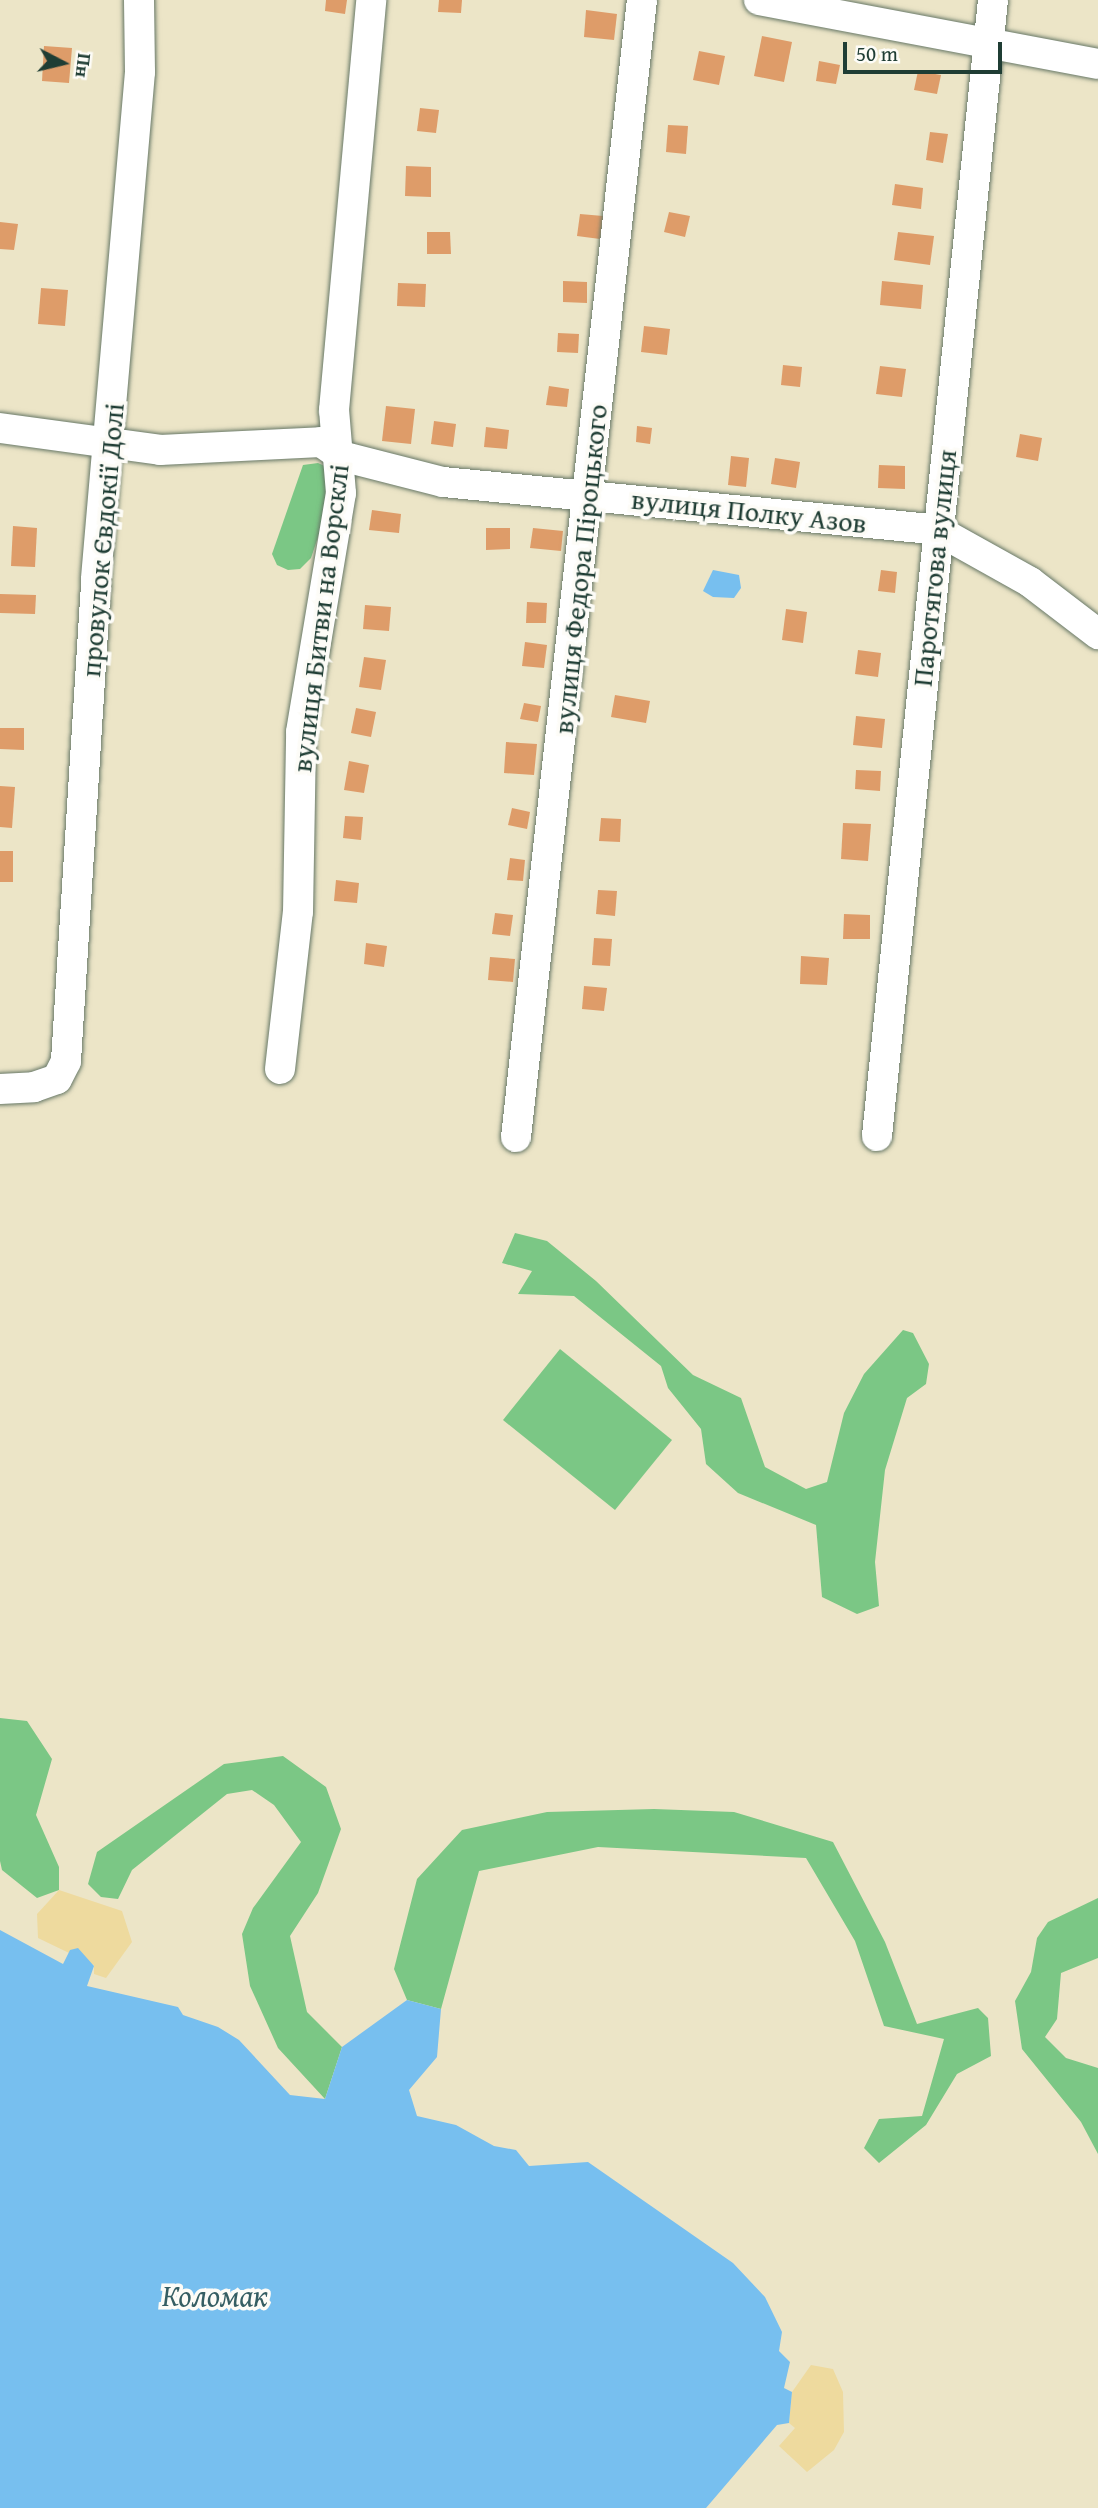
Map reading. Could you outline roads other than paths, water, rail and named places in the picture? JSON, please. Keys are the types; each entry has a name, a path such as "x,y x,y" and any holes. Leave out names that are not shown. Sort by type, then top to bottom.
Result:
{"street":[{"name":"провулок Євдокії Долі","path":"0,1089 34,1087 57,1079 65,1061 140,72 139,0"},
{"name":"вулиця Битви на Ворсклі","path":"280,1069 298,912 301,732 341,493 341,456 334,410 371,0"},
{"name":"вулиця Федора Піроцького","path":"516,1137 642,0"},
{"path":"759,0 1098,64"},
{"name":"Паротягова вулиця","path":"877,1136 986,42 993,0"},
{"name":"вулиця Полку Азов","path":"0,428 110,441 160,450 321,442 341,456 443,482 937,530 1030,582 1098,634"}],"water":[{"path":"713,570 739,575 741,588 734,598 713,597 703,591"},
{"name":"Коломак","path":"0,1930 63,1964 70,1950 78,1948 94,1966 87,1986 178,2007 183,2015 218,2027 239,2040 290,2095 325,2099 342,2047 407,2000 441,2009 437,2057 409,2090 417,2116 456,2125 494,2146 516,2150 529,2166 588,2162 733,2263 765,2297 782,2332 779,2351 790,2362 784,2388 792,2392 789,2423 777,2425 706,2508 0,2508"}]}
